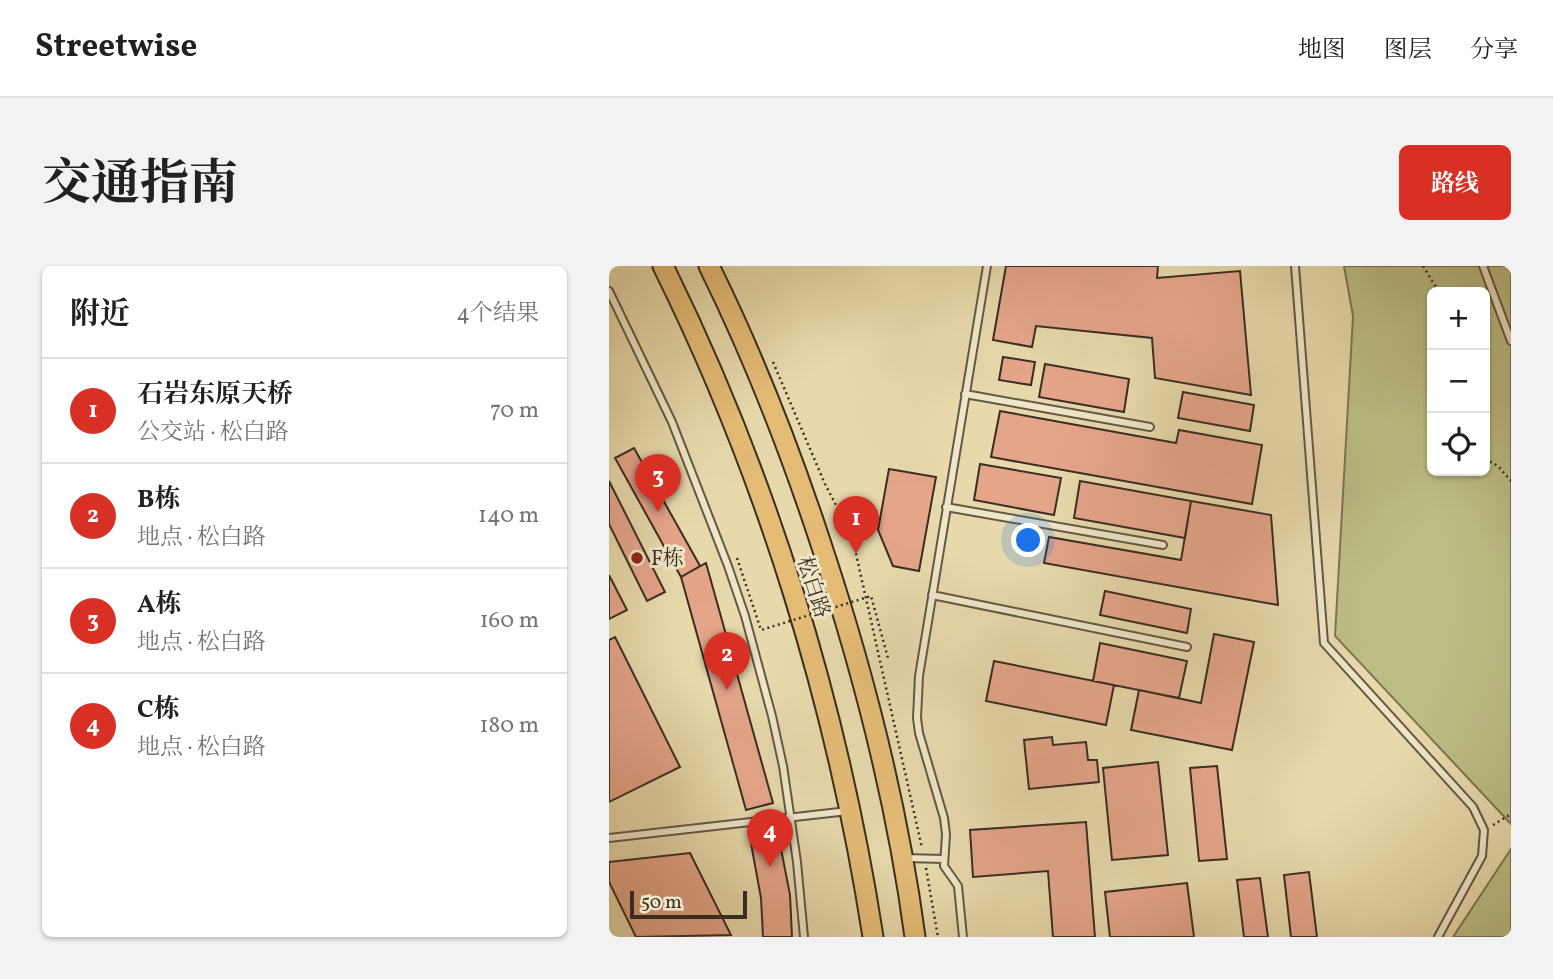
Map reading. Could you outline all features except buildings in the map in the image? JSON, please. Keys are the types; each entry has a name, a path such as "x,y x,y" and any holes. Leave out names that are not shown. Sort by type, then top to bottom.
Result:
{"main road":[{"name":"松白路","path":"663,266 725,404 772,530 817,673 850,811 873,937"},
{"name":"松白路","path":"709,266 769,400 836,588 879,744 915,937"}],"lane":[{"path":"963,937 958,886 945,871 944,818 916,718 919,676 987,266"},
{"path":"1295,266 1324,643 1473,807 1484,830 1485,843 1477,868 1438,937"},
{"path":"1483,266 1511,341"},
{"path":"609,291 672,422 745,615 769,703 791,817 804,937"},
{"path":"965,394 1150,427"},
{"path":"946,507 1163,545"},
{"path":"932,595 1187,647"},
{"path":"609,838 850,811"},
{"path":"902,858 944,859"}],"path":[{"path":"1423,266 1436,287"},
{"path":"1490,461 1511,481"},
{"path":"737,558 761,630 871,596 888,658"},
{"path":"1484,830 1511,814"},
{"path":"927,878 938,937"}],"green space":[{"path":"1344,266 1511,266 1511,824 1335,636 1353,316"},
{"path":"1511,849 1511,937 1453,937"}],"place":[{"name":"A栋","path":"658,512"},
{"name":"石岩东原天桥","path":"856,554"},
{"name":"F栋","path":"637,558"},
{"name":"B栋","path":"727,690"},
{"name":"C栋","path":"770,867"}]}
